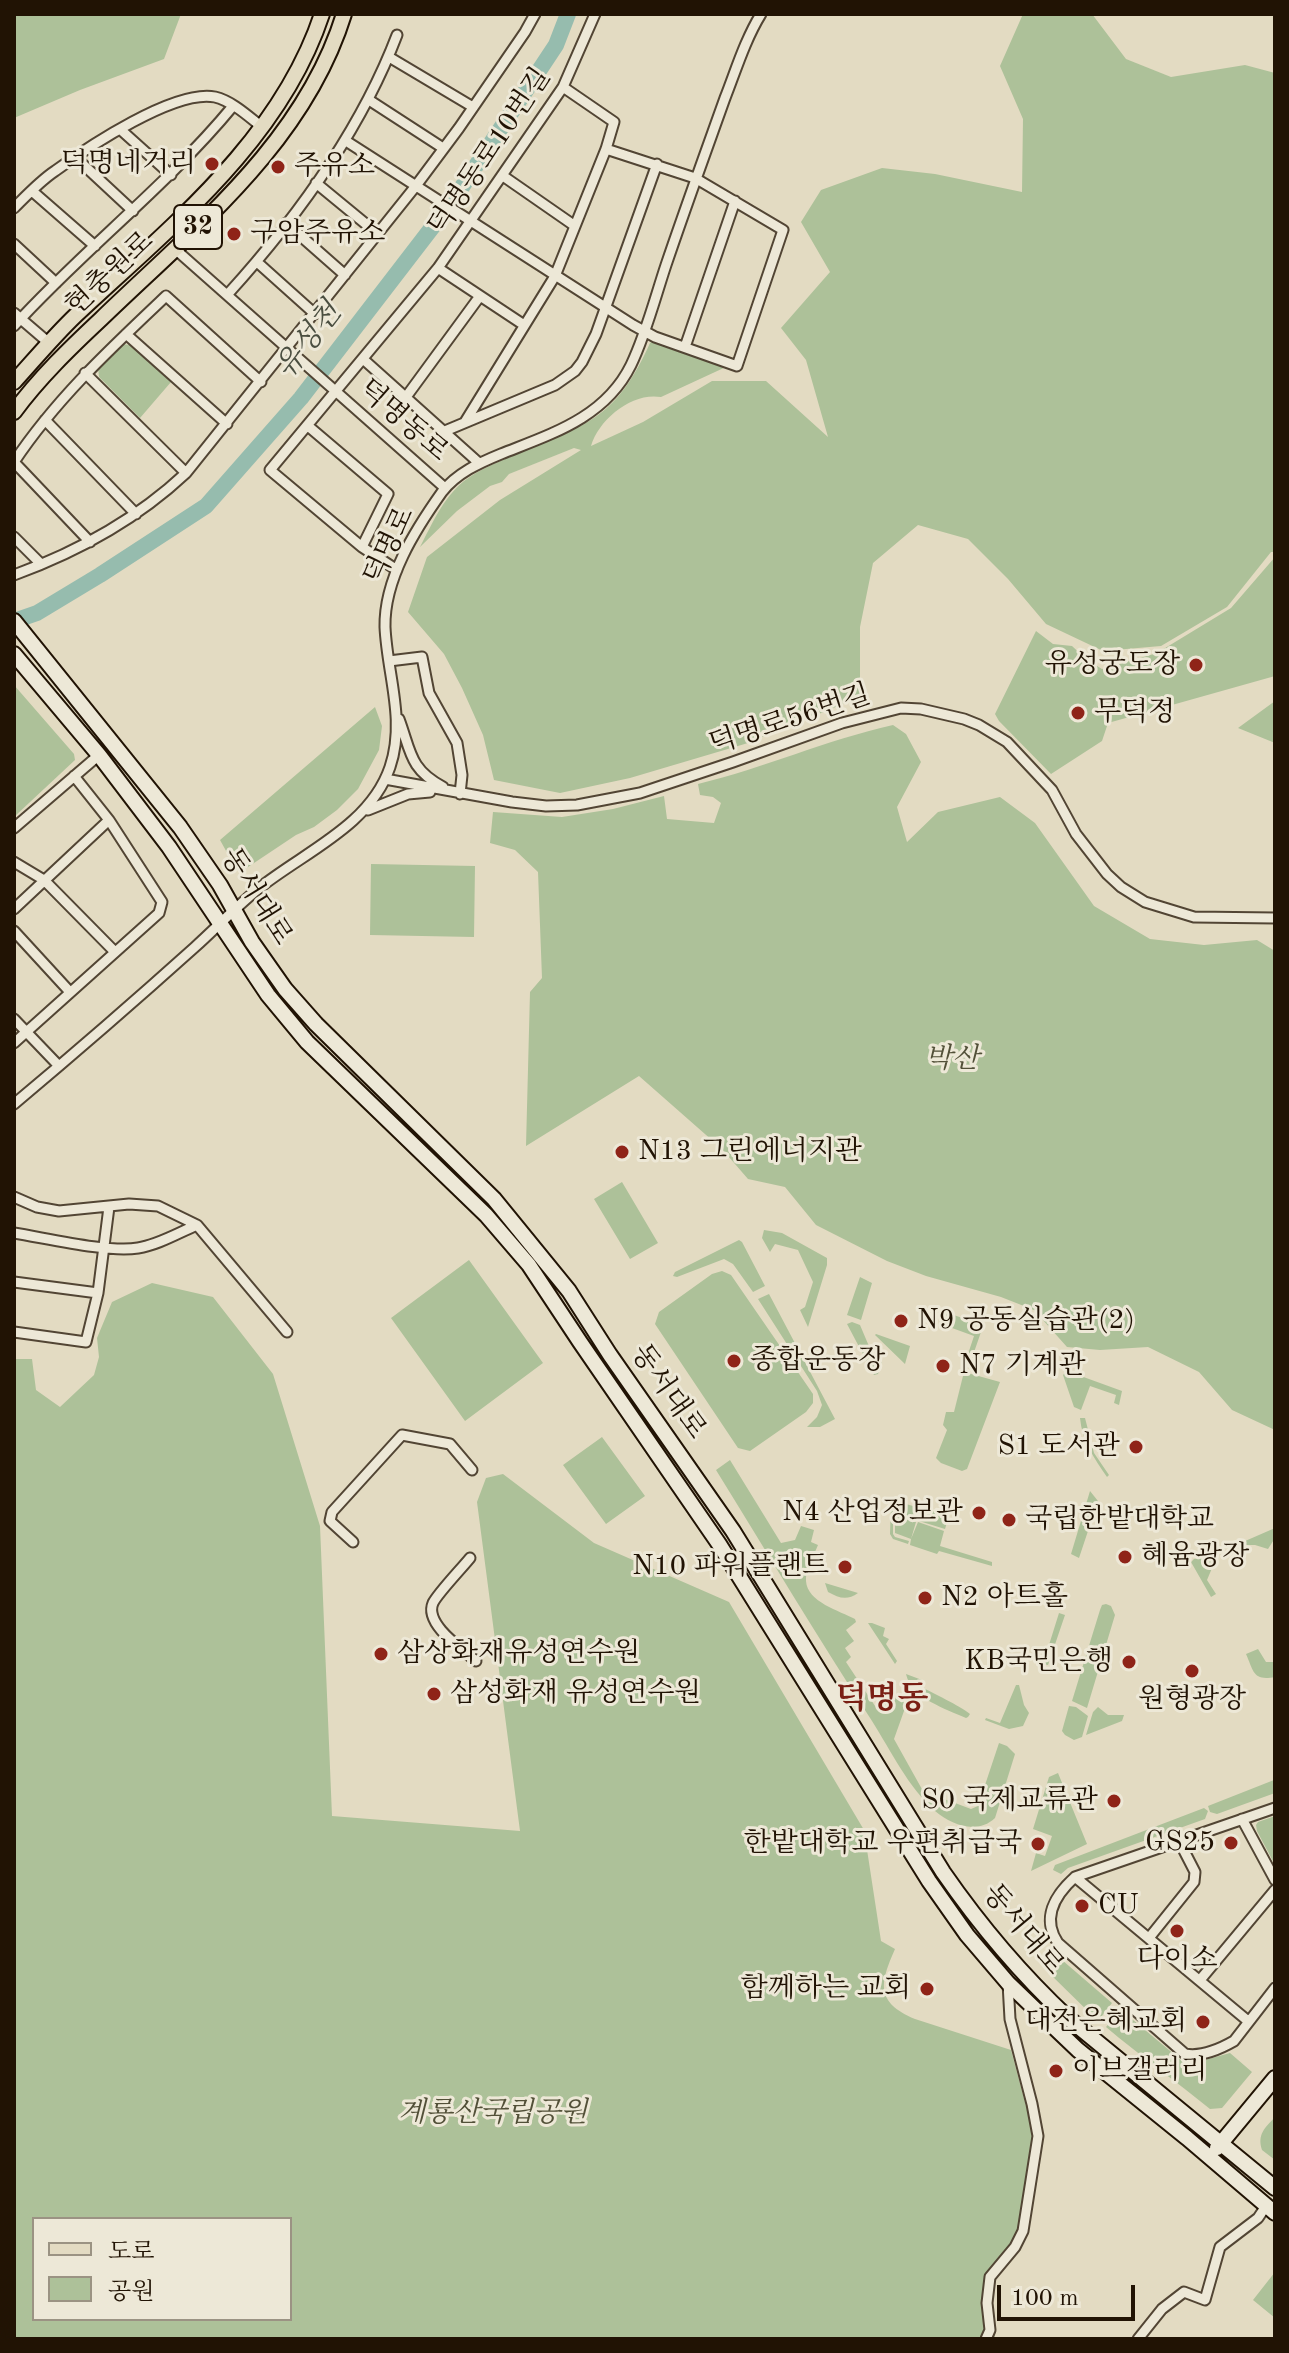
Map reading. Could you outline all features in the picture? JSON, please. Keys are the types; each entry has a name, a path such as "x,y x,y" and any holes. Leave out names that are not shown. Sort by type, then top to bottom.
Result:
{"main road":[{"name":"현충원로","path":"14,382 101,292 182,218 262,127 297,72 322,14"},
{"name":"현충원로","path":"14,412 75,343 239,186 284,133 320,73 344,14"}],"street":[{"path":"14,575 90,542 136,514 186,473 261,382 291,352 315,314 415,187 473,107 535,14"},
{"name":"덕명동로10번길","path":"362,547 270,470 438,268 468,220 503,176 563,87 595,14"},
{"name":"덕명로","path":"14,1104 257,890 365,811 385,779 394,751 397,714 385,630 386,610 397,570 428,512 445,488 479,463 568,427 607,400 621,381 644,332 695,178 744,49 761,14"},
{"path":"227,295 257,262 346,141 369,100 397,35"},
{"path":"389,57 473,107"},
{"path":"465,422 555,276 614,122 563,87"},
{"path":"14,208 53,172 75,157 172,103 214,97 233,106 262,127"},
{"path":"369,100 443,148"},
{"path":"49,343 16,319 171,175 233,106"},
{"path":"121,130 171,175"},
{"path":"346,141 644,332 737,366 783,230 695,178 606,149"},
{"path":"75,157 133,211"},
{"path":"445,431 538,394 575,371 589,350 657,164"},
{"path":"503,176 575,226"},
{"path":"316,183 378,234"},
{"path":"32,191 95,246"},
{"path":"685,347 735,201"},
{"path":"286,223 345,275"},
{"path":"14,244 56,283"},
{"path":"175,249 291,352"},
{"path":"257,262 315,314"},
{"name":"덕명동로10번길","path":"438,268 524,325"},
{"path":"90,542 14,462 85,373 166,296 261,382"},
{"path":"406,397 480,296"},
{"path":"126,334 227,424"},
{"name":"덕명동로","path":"291,352 445,488"},
{"path":"363,359 479,463"},
{"path":"85,373 186,473"},
{"path":"45,420 136,514"},
{"path":"308,426 388,494 362,547 397,570"},
{"path":"14,537 41,564"},
{"name":"동서대로","path":"19,627 180,827 220,885 266,962 306,1013 494,1199 569,1291 733,1531 943,1872 982,1922 1035,1987 1068,2018 1275,2188"},
{"name":"동서대로","path":"14,654 99,755 169,847 268,995 307,1042 486,1215 529,1265 719,1544 932,1887 967,1935 1008,1983 1078,2050 1271,2210"},
{"path":"389,661 422,657 429,693 457,743 462,775 457,793"},
{"name":"덕명로56번길","path":"385,779 546,806 613,800 842,723 901,708 921,709 964,719 1007,742 1052,790 1076,834 1107,874 1145,902 1194,917 1275,918"},
{"path":"397,714 416,766 433,781 457,793"},
{"path":"14,828 99,755"},
{"path":"14,1043 159,913 162,902 109,820 74,776"},
{"path":"365,811 408,794 457,793"},
{"path":"14,909 109,820"},
{"path":"14,862 44,880 115,952"},
{"path":"14,931 70,992"},
{"path":"14,1019 59,1066"},
{"path":"14,1197 37,1207 59,1211 129,1204 158,1206 197,1225 287,1332"},
{"path":"14,1332 86,1342 98,1293 109,1207"},
{"path":"14,1233 134,1249 197,1225"},
{"path":"14,1282 98,1293"},
{"path":"353,1542 330,1521 332,1512 402,1435 450,1444 472,1470"},
{"path":"470,1558 433,1603 432,1614 436,1625 476,1661"},
{"path":"1275,1808 1075,1877 1052,1905 1049,1919 1051,1933 1071,1956 1185,2054 1195,2056 1234,2041 1275,1988"},
{"path":"1242,1819 1275,1880"},
{"path":"1149,1938 1194,1882 1195,1872 1179,1841"},
{"path":"1075,1877 1248,2021"},
{"path":"1200,1980 1275,1890"},
{"path":"986,2339 990,2330 987,2303 990,2277 1015,2247 1023,2231 1038,2136 1010,2019 1008,1983"},
{"path":"1209,2157 1275,2078"},
{"path":"1138,2339 1162,2309 1184,2292 1205,2300 1220,2247 1271,2210"}],"green space":[{"path":"14,14 181,14 164,59 14,118"},
{"path":"1023,14 1092,14 1126,59 1171,77 1245,65 1275,73 1275,552 1271,552 1227,607 1161,646 1103,651 1046,624 1008,579 968,539 918,525 873,563 860,627 860,697 748,743 630,778 560,793 494,780 483,735 462,688 444,654 408,612 427,557 500,500 581,450 574,448 509,474 502,482 490,486 457,511 420,547 444,503 477,472 565,434 599,414 626,387 653,341 728,366 661,397 628,403 601,426 591,446 643,422 712,381 766,381 828,437 806,360 781,328 830,272 801,222 821,190 882,168 935,174 1022,192 1023,119 1000,66"},
{"path":"122,344 130,345 171,382 140,418 99,377 98,367"},
{"name":"유성궁도장","path":"1275,557 1275,676 1108,723 1102,741 1051,774 999,721 995,714 1036,631 1053,644 1072,646 1102,669 1157,653 1231,608"},
{"path":"14,685 74,754 75,760 14,817"},
{"path":"1275,701 1275,743 1238,728"},
{"path":"375,707 382,726 379,750 358,789 314,827 296,835 245,869 235,867 220,840"},
{"name":"박산","path":"893,725 906,734 921,762 897,807 907,842 938,812 1000,797 1035,823 1094,906 1150,939 1204,945 1257,940 1275,951 1275,1430 1232,1410 1199,1372 1148,1347 1100,1350 1067,1347 1034,1310 887,1261 816,1225 785,1187 748,1179 722,1149 639,1076 526,1146 530,992 542,978 538,872 515,850 490,843 493,812 562,817 613,809 664,796 667,819 714,823 721,803 713,797 700,795 698,784"},
{"path":"371,864 475,866 474,937 370,935"},
{"path":"622,1182 658,1243 630,1259 594,1199"},
{"path":"764,1230 782,1233 827,1258 808,1327 800,1310 805,1307 813,1282 798,1250 775,1244 770,1252 762,1238"},
{"path":"739,1240 765,1286 753,1292 733,1264 724,1259 673,1276 675,1272"},
{"path":"469,1260 543,1363 465,1421 391,1318"},
{"name":"종합운동장","path":"722,1271 731,1275 813,1394 813,1403 806,1412 750,1451 738,1448 655,1324 659,1312 712,1274"},
{"path":"860,1277 872,1283 861,1320 847,1315"},
{"name":"계룡산국립공원","path":"152,1283 213,1297 273,1374 320,1526 332,1816 520,1831 477,1502 486,1478 503,1474 594,1543 729,1602 864,1830 881,1941 895,1949 884,1982 887,1998 902,2013 915,2019 1011,2050 1034,2136 1020,2230 1012,2247 999,2262 992,2291 994,2339 14,2339 14,1359 32,1359 36,1390 60,1407 94,1375 99,1357 97,1338 112,1302"},
{"path":"769,1294 835,1419 820,1427 807,1427 817,1417 822,1405 817,1391 758,1299"},
{"path":"945,1312 971,1321 969,1327 981,1332 972,1358 967,1357 974,1336 941,1324"},
{"path":"847,1324 860,1325 871,1351 882,1363 878,1374 874,1375"},
{"path":"875,1335 910,1346 905,1364"},
{"path":"1067,1371 1122,1391 1119,1405 1114,1403 1116,1395 1090,1386 1081,1410 1074,1407 1063,1375"},
{"path":"964,1372 1000,1382 967,1469 962,1471 936,1458 947,1430 943,1425 946,1412 954,1412"},
{"path":"1080,1418 1085,1418 1094,1453 1109,1475 1107,1477 1086,1442"},
{"path":"602,1437 645,1496 606,1524 563,1465"},
{"path":"730,1460 781,1543 795,1540 801,1526 814,1530 811,1542 818,1545 807,1573 808,1588 825,1605 855,1619 856,1622 846,1630 854,1641 845,1648 851,1657 846,1662 877,1709 898,1694 904,1693 909,1697 894,1739 923,1791 971,1809 978,1806 999,1743 1015,1754 995,1818 973,1827 949,1820 935,1811 908,1780 716,1470"},
{"path":"1090,1491 1098,1501 1079,1558 1071,1554"},
{"path":"899,1502 920,1508 917,1521 893,1514 893,1534 909,1541 908,1544 893,1539 890,1534 891,1503 893,1513"},
{"path":"923,1508 949,1516 945,1529 919,1521"},
{"path":"895,1516 916,1522 911,1539 895,1533"},
{"path":"918,1522 944,1531 940,1546 992,1562 992,1566 910,1545"},
{"path":"1275,1528 1275,1538 1268,1549 1236,1545"},
{"path":"1211,1555 1215,1561 1207,1580 1216,1594 1211,1597 1191,1562"},
{"path":"825,1583 858,1593 847,1598 839,1597 828,1592"},
{"path":"1106,1604 1111,1606 1115,1615 1087,1708 1072,1701 1100,1610"},
{"path":"1059,1613 1065,1615 1048,1665 1043,1664"},
{"path":"868,1623 885,1628 883,1636 889,1639 886,1644 897,1661 895,1664"},
{"path":"1258,1649 1266,1662 1275,1662 1275,1677 1262,1678 1253,1670 1246,1654"},
{"path":"906,1674 922,1680 920,1686 970,1714 966,1718 930,1702 915,1690"},
{"path":"1016,1685 1019,1685 1029,1713 1023,1726 1009,1729 985,1720 1000,1723"},
{"path":"1069,1706 1088,1716 1082,1737 1074,1740 1062,1731"},
{"path":"1098,1707 1108,1715 1124,1715 1122,1721 1086,1735 1093,1712"},
{"path":"1058,1773 1087,1844 1031,1871 1036,1853 1045,1856 1052,1836 1033,1829 1049,1777"},
{"path":"1274,1780 1275,1793 1217,1814 1210,1812 1208,1806"},
{"path":"1204,1808 1208,1811 1205,1819 1068,1868 1061,1874 1053,1870 1055,1865"},
{"path":"1275,1816 1275,1865 1256,1825"},
{"path":"1062,1960 1112,2003 1098,2021 1050,1974"},
{"path":"1121,2010 1187,2065 1230,2053 1252,2072 1222,2108 1210,2109 1106,2027"},
{"path":"1275,2117 1275,2160 1262,2150 1261,2140 1263,2132"},
{"path":"1275,2272 1275,2318 1253,2300"}],"waterway":[{"name":"유성천","path":"14,621 37,613 206,506 301,398 454,199 556,45 568,14"}],"place":[{"name":"덕명네거리","path":"212,164"},
{"name":"주유소","path":"278,167"},
{"name":"구암주유소","path":"234,234"},
{"name":"유성궁도장","path":"1196,665"},
{"name":"무덕정","path":"1078,713"},
{"name":"N13 그린에너지관","path":"622,1152"},
{"name":"N9 공동실습관(2)","path":"901,1321"},
{"name":"종합운동장","path":"734,1361"},
{"name":"N7 기계관","path":"943,1366"},
{"name":"S1 도서관","path":"1136,1447"},
{"name":"N4 산업정보관","path":"979,1513"},
{"name":"국립한밭대학교","path":"1009,1520"},
{"name":"혜윰광장","path":"1125,1557"},
{"name":"N10 파워플랜트","path":"845,1567"},
{"name":"N2 아트홀","path":"925,1598"},
{"name":"삼상화재유성연수원","path":"381,1654"},
{"name":"KB국민은행","path":"1129,1662"},
{"name":"원형광장","path":"1192,1671"},
{"name":"삼성화재 유성연수원","path":"434,1694"},
{"name":"S0 국제교류관","path":"1114,1801"},
{"name":"GS25","path":"1231,1843"},
{"name":"한밭대학교 우편취급국","path":"1038,1844"},
{"name":"CU","path":"1082,1906"},
{"name":"다이소","path":"1177,1931"},
{"name":"함께하는 교회","path":"927,1989"},
{"name":"대전은혜교회","path":"1203,2022"},
{"name":"이브갤러리","path":"1056,2071"}],"district":[{"name":"덕명동","path":"882,1700"}]}
